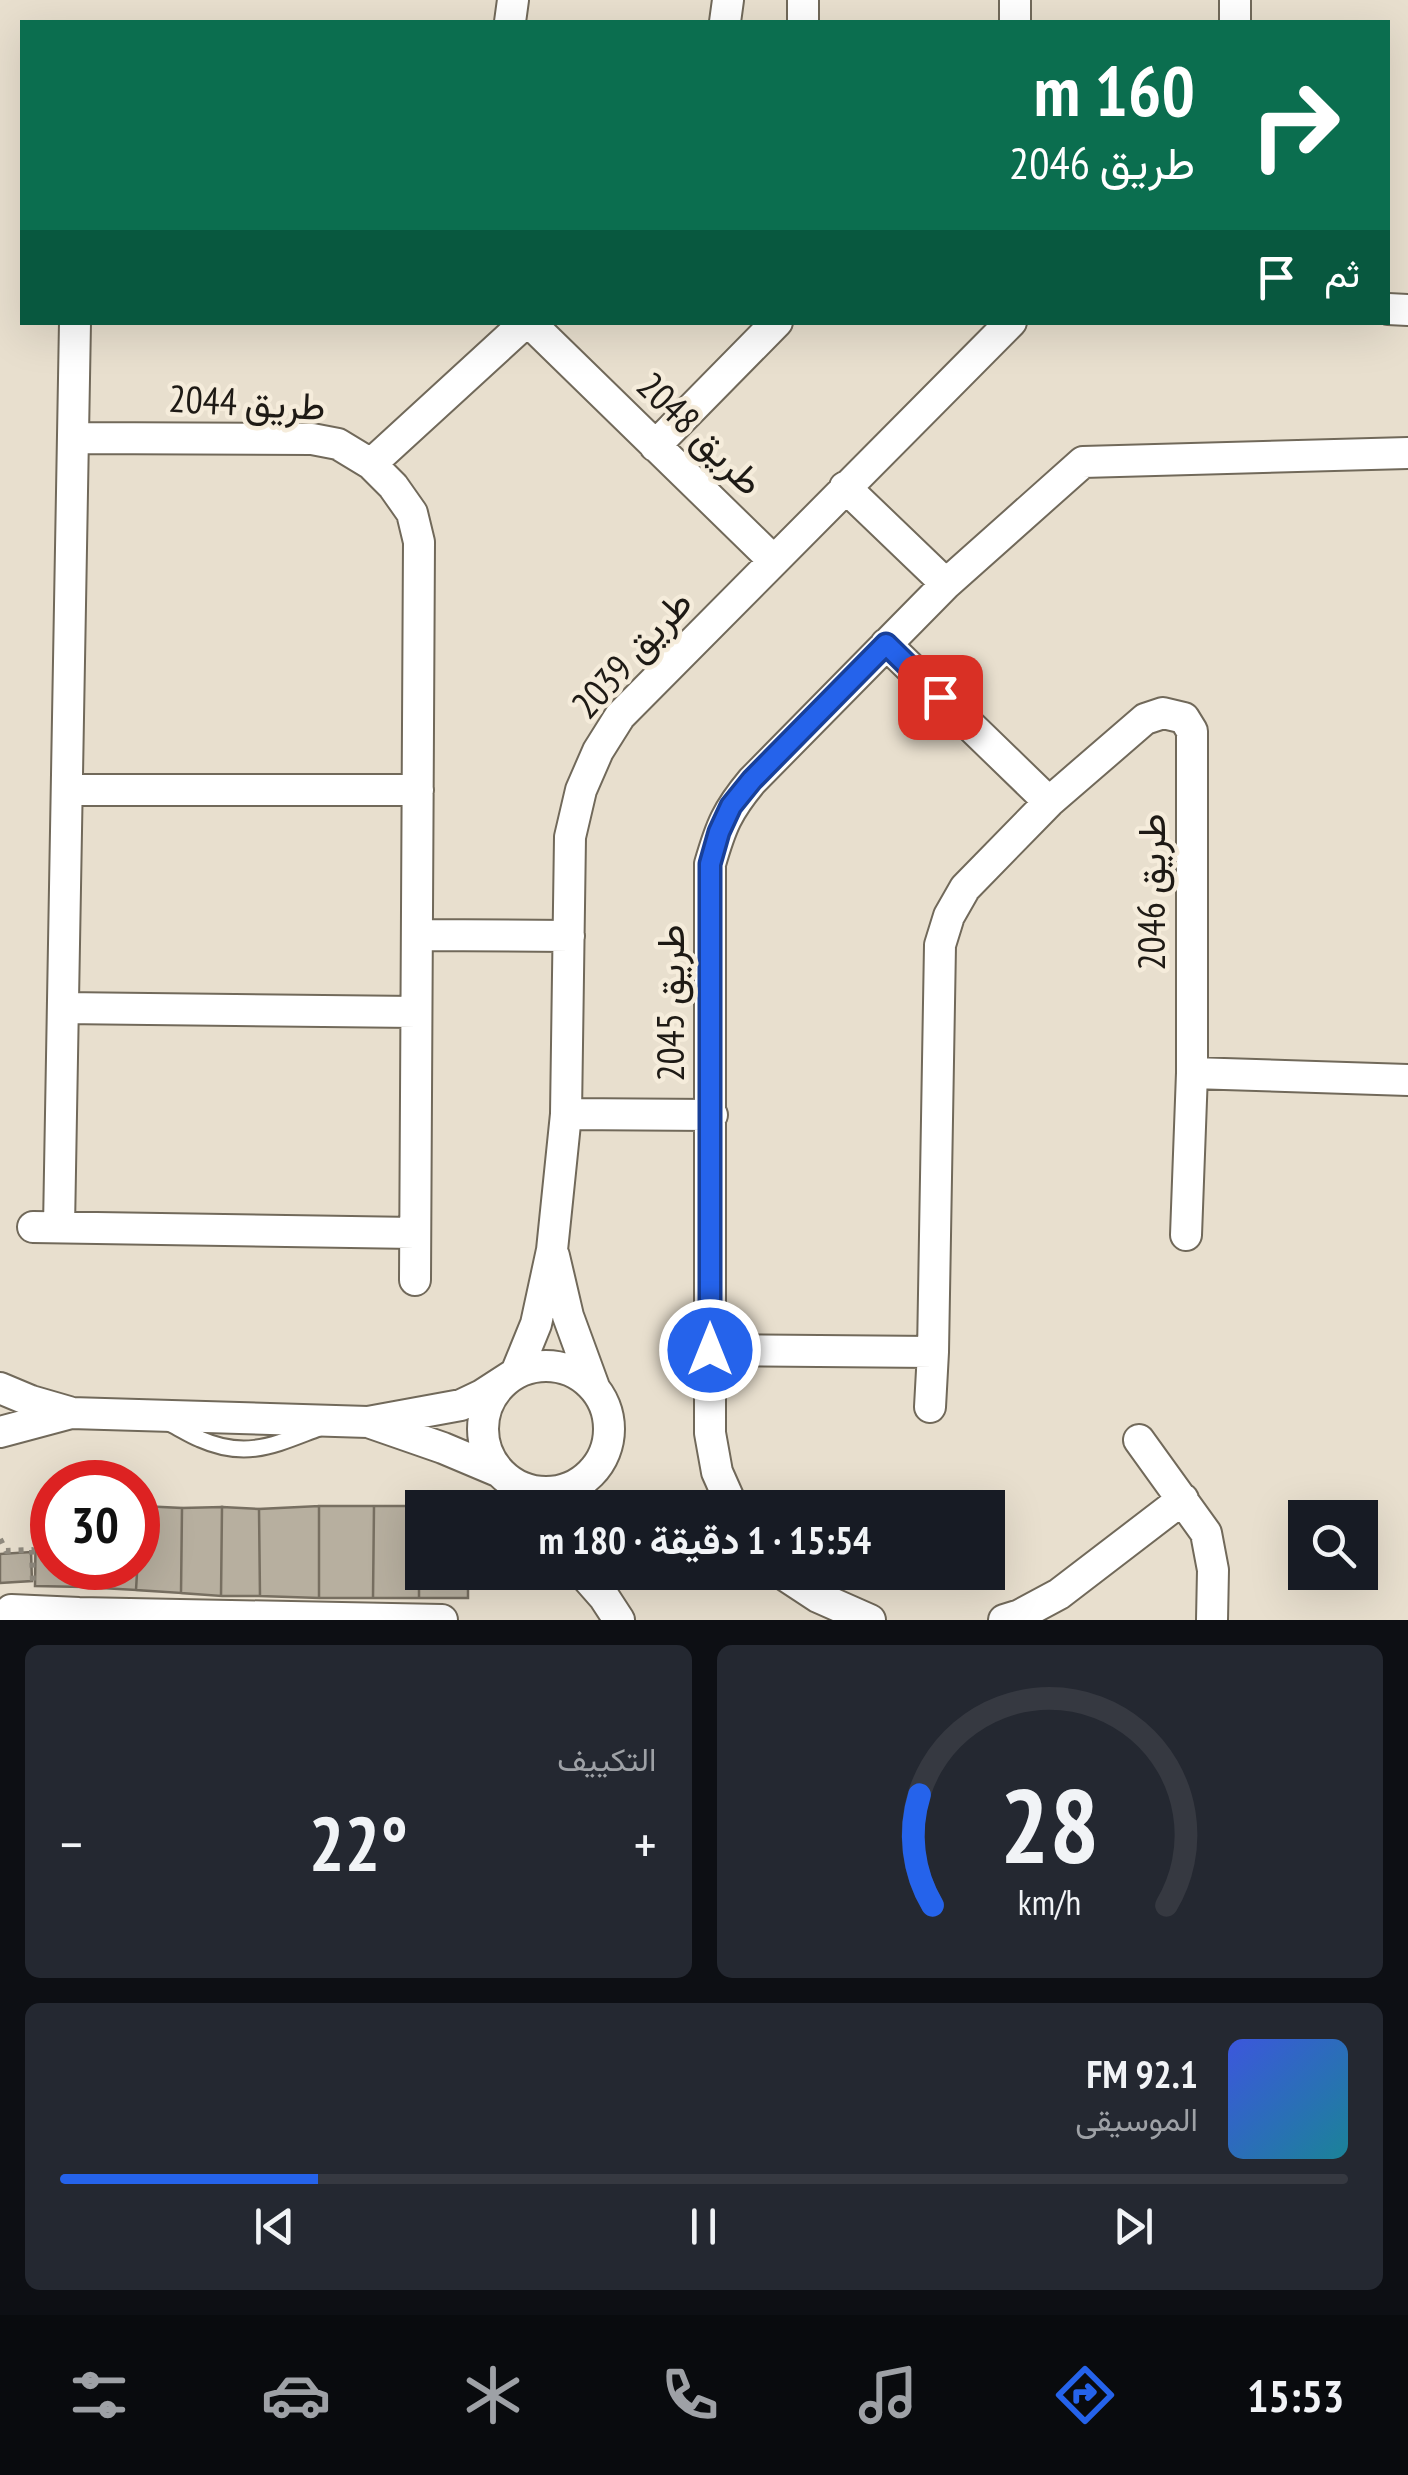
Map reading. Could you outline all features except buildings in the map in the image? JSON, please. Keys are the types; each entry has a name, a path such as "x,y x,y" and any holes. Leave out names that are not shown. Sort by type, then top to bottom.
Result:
{"street":[{"path":"75,325 63,1008 46,1227 415,1233"},
{"path":"371,464 524,325"},
{"name":"طريق 2048","path":"530,325 773,560"},
{"path":"655,446 774,325"},
{"name":"طريق 2039","path":"516,1373 536,1324 552,1250 566,1114 570,838 580,790 598,750 620,716 1007,325"},
{"name":"طريق 2044","path":"73,438 312,440 338,444 371,464 412,513 420,542 414,1280"},
{"name":"طريق 2045","path":"725,1490 717,1472 710,1433 710,864 731,806 752,780 946,584 1083,462 1408,454"},
{"path":"845,487 946,584"},
{"path":"886,644 1050,802"},
{"name":"طريق 2046","path":"930,1408 940,945 948,916 965,888 1050,802 1146,719 1163,712 1184,718 1192,732 1192,1073 1186,1235"},
{"path":"67,790 418,790"},
{"path":"417,935 568,936"},
{"path":"63,1008 416,1012"},
{"path":"1192,1073 1408,1080"},
{"path":"566,1114 712,1115"},
{"name":"طريق 2039","path":"552,1250 568,1316 594,1387"},
{"path":"710,1350 933,1352"},
{"path":"0,1432 72,1413 368,1422 461,1405 516,1373 546,1366 563,1368 594,1387 608,1419 609,1438 604,1455 581,1482 547,1493 529,1490 443,1448 368,1422"},
{"path":"516,1373 490,1402 484,1434 487,1451 518,1490"},
{"path":"0,1388 72,1413"},
{"path":"1139,1440 1206,1532 1213,1570 1212,1620"},
{"path":"594,1490 598,1464"},
{"path":"1004,1620 1059,1594 1183,1498"},
{"path":"806,1590 870,1620"},
{"path":"22,1611 79,1617 442,1620"}],"path":[{"path":"0,1539 3,1552 32,1550 22,1611"}],"route":[{"path":"710,1350 710,864 719,832 731,806 752,780 886,644 940,697"}]}
